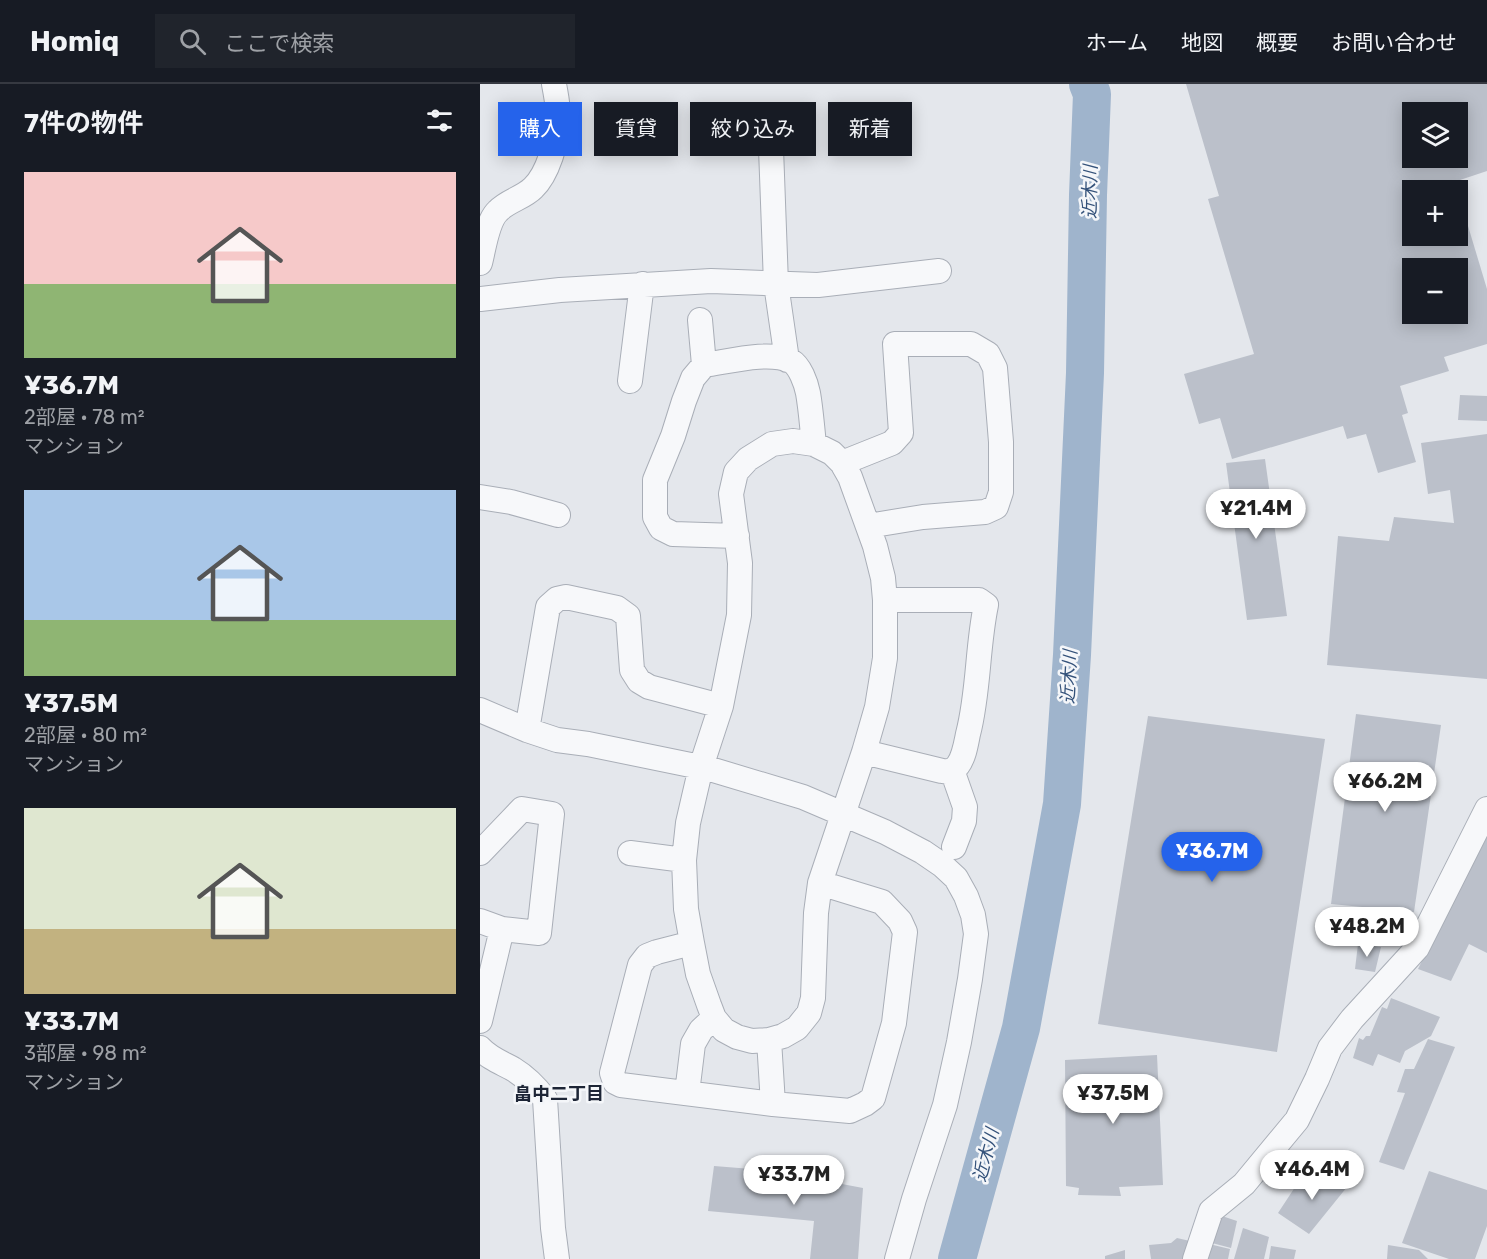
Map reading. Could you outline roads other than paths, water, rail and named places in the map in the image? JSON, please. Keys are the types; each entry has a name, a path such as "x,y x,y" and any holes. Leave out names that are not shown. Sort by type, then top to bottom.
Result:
{"street":[{"path":"480,263 491,220 498,211 532,189 543,175 556,139 558,121 554,84"},
{"path":"771,156 776,284 787,360"},
{"path":"480,299 560,290 711,281 818,285 939,272"},
{"path":"630,381 642,284"},
{"path":"700,320 704,365"},
{"path":"842,463 892,443 902,433 896,344 970,344 988,354 996,368 1001,442 1001,492 996,507 985,512 923,517 868,526"},
{"path":"737,536 673,534 661,528 655,517 655,480 693,378 704,365 777,356 793,362 802,375 808,391 814,444"},
{"path":"793,441 814,444 832,453 842,463 858,495 875,546 883,578 885,600 885,658 877,707 820,883 816,913 813,998 809,1012 797,1028 783,1036 752,1041 724,1030 714,1018 698,974 692,943 686,909 684,860 688,824 701,767 726,686 739,615 740,563 731,494 736,472 748,459 772,444 793,441"},
{"path":"480,497 511,502 558,515"},
{"path":"527,730 548,607 557,599 566,597 617,608 628,616 632,670 639,681 649,687 721,706"},
{"path":"864,752 949,772 958,766 966,746 973,715 981,626 986,605 979,600 885,600"},
{"path":"480,711 557,740 701,767 803,797 885,832 923,852 956,878 973,915 976,933 970,979 945,1105 897,1259"},
{"path":"952,770 965,807 964,821 954,847"},
{"path":"480,853 522,809 552,814 539,933 491,925 480,1021"},
{"path":"1195,1259 1211,1211 1244,1184 1297,1120 1330,1048 1352,1018 1417,948 1487,809"},
{"path":"630,854 684,860"},
{"path":"692,943 647,956 640,965 612,1072 615,1082 621,1085 773,1104 850,1111 865,1104 873,1098 894,1023 905,933 900,921 882,902 820,883"},
{"path":"687,1093 693,1044 701,1030 714,1018"},
{"path":"769,1040 773,1104"},
{"path":"480,1048 488,1056 515,1070 535,1085 545,1099 557,1259"}],"waterway":[{"name":"近木川","path":"957,1259 1021,1028 1062,804 1072,655 1085,373 1092,94 1088,84"}],"district":[{"name":"畠中二丁目","path":"559,1094"}]}
